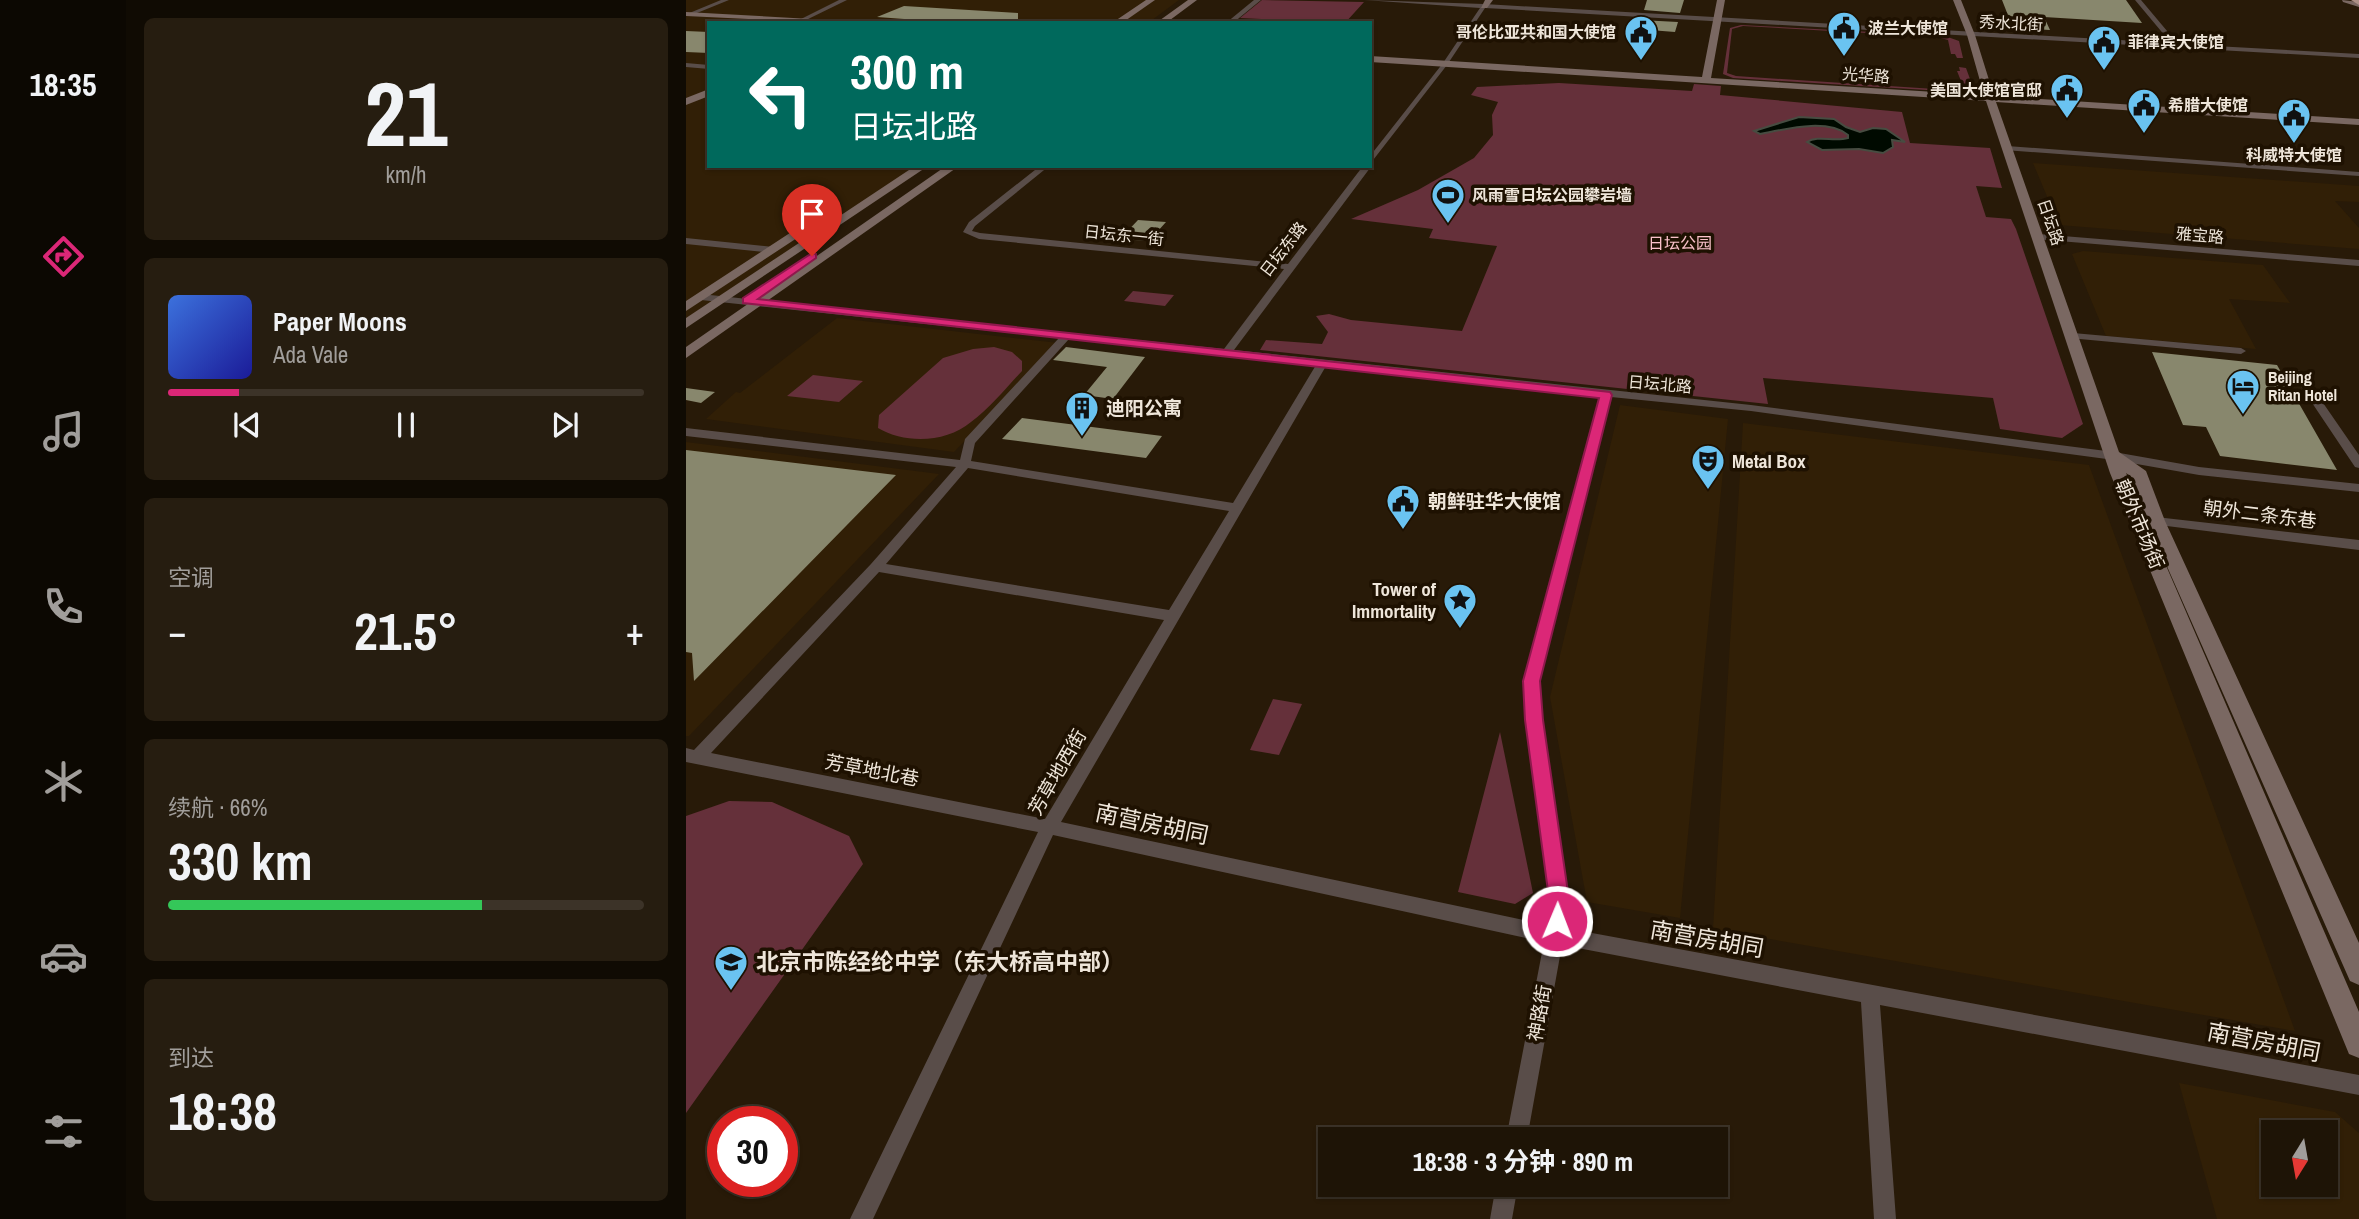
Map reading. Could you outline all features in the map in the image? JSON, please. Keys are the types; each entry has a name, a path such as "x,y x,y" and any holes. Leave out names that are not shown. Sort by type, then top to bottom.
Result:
{"main road":[{"path":"1119,21 1151,0"},
{"path":"1147,19 1180,0"},
{"path":"1163,21 1193,0"},
{"path":"1706,80 1721,0"},
{"path":"2346,0 2358,2"},
{"path":"1147,19 1158,8"},
{"path":"687,15 800,21"},
{"path":"687,15 747,21"},
{"name":"光华路","path":"1372,59 2359,122"},
{"path":"686,95 707,85"},
{"path":"686,102 707,93"},
{"name":"日坛路","path":"1990,99 2115,456"},
{"path":"686,307 897,168"},
{"path":"686,324 920,168"},
{"path":"686,354 753,302 939,168"},
{"path":"686,342 753,302 951,168"},
{"name":"朝外市场街","path":"2115,456 2140,475 2156,521 2359,972"},
{"name":"朝外市场街","path":"2115,456 2118,474 2359,1044"}],"street":[{"path":"687,15 726,0"},
{"path":"800,21 845,0"},
{"path":"1232,21 1258,0"},
{"name":"秀水北街","path":"1367,0 1487,3 1719,20 2359,56"},
{"name":"日坛路","path":"1957,0 1971,35 1990,99"},
{"path":"2138,0 2176,46"},
{"name":"日坛东路","path":"1372,159 1445,64 1487,3"},
{"path":"686,65 707,66"},
{"path":"2007,148 2359,174"},
{"name":"日坛东一街","path":"1042,168 972,224 967,232 979,236 1289,267"},
{"name":"日坛东路","path":"1226,353 1365,168"},
{"name":"雅宝路","path":"2038,237 2359,263"},
{"path":"686,241 774,250"},
{"name":"日坛北路","path":"701,297 1606,395 1751,408 2115,456 2199,471 2359,488"},
{"path":"692,756 876,567 965,464 969,442 1066,336"},
{"path":"2073,336 2241,351"},
{"name":"芳草地西街","path":"861,1219 1049,827 1322,364"},
{"path":"2297,373 2359,464"},
{"name":"神路街","path":"1518,1127 1560,906 1534,720 1532,681 1606,395"},
{"path":"686,432 965,464 1237,508"},
{"name":"朝外二条东巷","path":"2156,521 2359,545"},
{"path":"876,567 1173,616"},
{"name":"芳草地北巷","path":"692,756 1049,827"},
{"name":"南营房胡同","path":"1049,827 1553,935 2359,1085"},
{"path":"1870,994 1885,1219"},
{"path":"1501,1219 1505,1197"}],"shaded area":[{"path":"686,0 1179,0 1151,21 707,21 707,168 923,168 686,320"},
{"path":"1799,117 1834,119 1860,132 1873,128 1886,129 1905,142 1892,140 1893,147 1883,153 1859,149 1822,150 1807,142 1816,139 1843,139 1848,138 1848,135 1829,127 1818,126 1760,134 1754,131"},
{"path":"2033,163 2359,186 2359,202 2335,201 2359,228 2359,249 2059,225"},
{"path":"2083,251 2263,265 2290,303 2229,299 2256,349 2106,336 2072,254"},
{"path":"837,318 1059,343 954,452 706,419 736,392 740,393"},
{"path":"1620,405 1728,419 1680,918 1587,902 1550,697"},
{"path":"1743,423 2089,465 2295,1031 1713,929"},
{"path":"686,442 939,474 689,736 686,736"},
{"path":"2179,1083 2335,1112 2359,1133 2359,1219 2217,1219"}],"green space":[{"path":"1262,0 1364,2 1347,21 1240,18"},
{"path":"1741,25 1945,36 1959,41 1963,58 1951,54 1948,40 1937,37 1743,26 1732,29 1727,73 1736,76 1950,90 1963,86 1957,71 1960,71 1959,67 1966,68 1974,90 1959,92 1733,78 1723,74 1730,28"},
{"name":"日坛公园","path":"1559,83 1692,91 1694,84 1721,86 1720,95 1902,112 1910,143 1990,148 2002,188 1976,186 1986,217 2011,219 2016,229 2083,424 2062,438 2000,429 1993,398 1763,378 1768,404 1260,350 1266,340 1322,344 1328,332 1316,316 1329,314 1351,320 1462,331 1497,246 1429,238 1433,229 1351,219 1418,190 1474,158 1493,135 1492,115 1498,102 1471,95 1477,87"},
{"path":"1133,291 1174,295 1165,306 1124,301"},
{"path":"994,347 1012,352 1022,361 1022,371 991,404 961,429 938,437 913,439 878,428 879,415 943,358 973,349"},
{"path":"813,375 863,381 839,402 787,396"},
{"path":"1273,699 1302,704 1279,755 1250,750"},
{"path":"1500,732 1533,893 1515,904 1458,892"},
{"name":"北京市陈经纶中学（东大桥高中部）","path":"729,801 772,802 849,836 863,864 686,1113 686,816"}],"building":[{"path":"1647,0 1684,0 1680,13 1644,10"},
{"path":"2002,0 2126,0 2142,23 2044,17 2050,30 2013,28"},
{"path":"904,6 1018,13 1018,21 932,21 877,17"},
{"path":"1640,20 1678,22 1675,32 1637,29"},
{"path":"686,31 707,32 707,53 686,52"},
{"path":"1138,220 1166,222 1149,241 1120,239"},
{"path":"1066,347 1145,357 1113,399 1084,395 1107,367 1053,360"},
{"name":"Beijing Ritan Hotel","path":"2152,352 2277,365 2337,470 2220,456 2206,427 2183,425"},
{"path":"686,388 715,392 701,403 686,400"},
{"name":"迪阳公寓","path":"1022,418 1162,436 1146,458 1002,439"},
{"path":"686,450 896,475 694,681 692,653 686,652"}],"place":[{"name":"波兰大使馆","path":"1844,58"},
{"name":"哥伦比亚共和国大使馆","path":"1641,62"},
{"name":"菲律宾大使馆","path":"2104,72"},
{"name":"美国大使馆官邸","path":"2067,120"},
{"name":"希腊大使馆","path":"2144,135"},
{"name":"科威特大使馆","path":"2294,145"},
{"name":"风雨雪日坛公园攀岩墙","path":"1448,225"},
{"name":"Beijing Ritan Hotel","path":"2243,416"},
{"name":"迪阳公寓","path":"1082,438"},
{"name":"Metal Box","path":"1708,491"},
{"name":"朝鲜驻华大使馆","path":"1403,531"},
{"name":"Tower of Immortality","path":"1460,630"},
{"name":"北京市陈经纶中学（东大桥高中部）","path":"731,992"}],"route":[{"path":"812,256 747,301 1606,395 1532,681 1534,720 1560,906 1557,921"}]}
